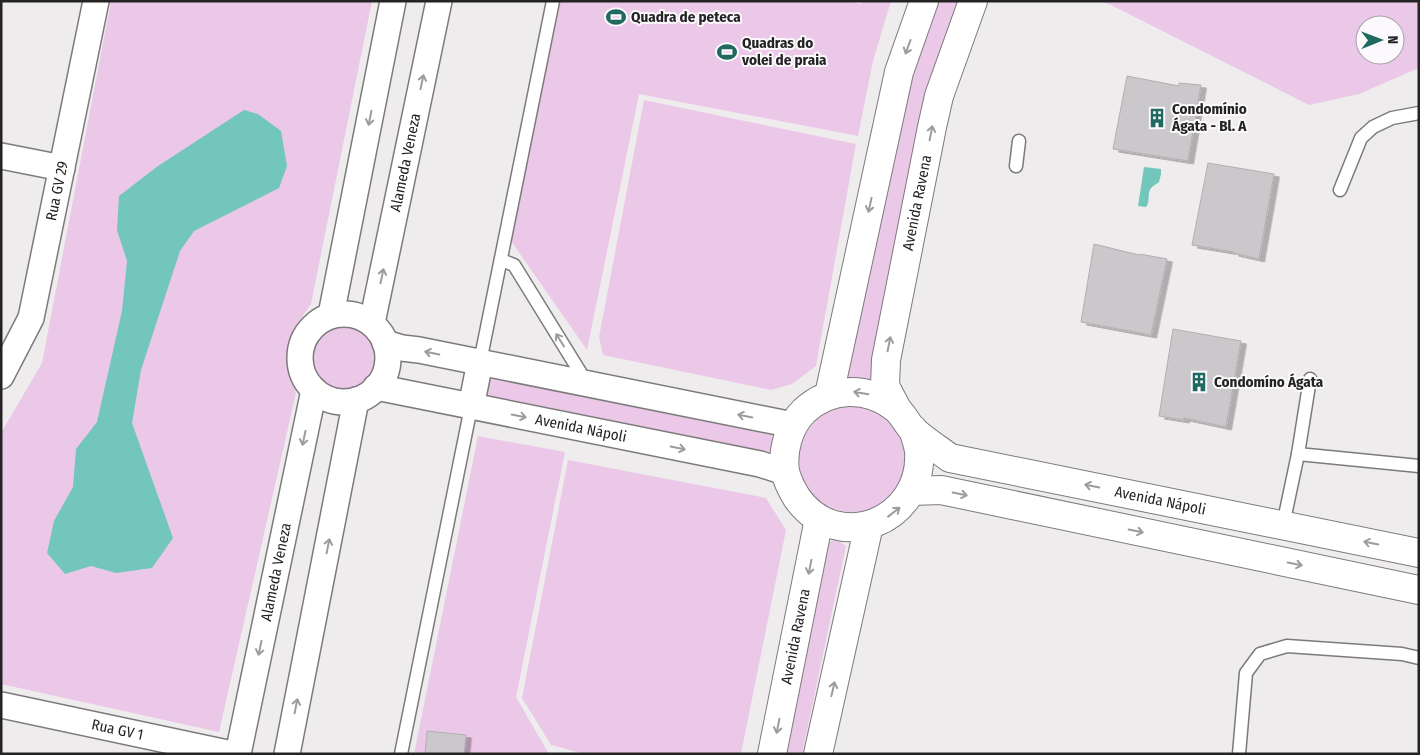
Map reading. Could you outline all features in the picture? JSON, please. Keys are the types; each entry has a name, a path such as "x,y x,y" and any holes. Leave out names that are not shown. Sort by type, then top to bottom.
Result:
{"main road":[{"path":"829,395 899,72 924,1"},
{"name":"Avenida Ravena","path":"896,407 885,386 888,350 937,104 973,1"},
{"path":"852,391 875,396 896,407 912,430 919,450 918,471 911,491 900,506 886,518 869,525 852,528 835,526 819,519 803,507 792,490 785,472 784,456 787,440 793,425 803,412 815,402 829,395 852,391"},
{"name":"Avenida Nápoli","path":"912,430 950,458 1419,553"},
{"path":"911,491 942,490 1419,590"},
{"name":"Avenida Ravena","path":"772,754 819,519"},
{"path":"818,754 869,525"}],"street":[{"name":"Rua GV 29","path":"1,376 31,318 96,1"},
{"path":"331,315 393,1"},
{"name":"Alameda Veneza","path":"378,333 439,1"},
{"path":"1,156 62,168"},
{"path":"314,390 306,380 301,368 300,354 303,341 319,321 331,315 345,313 360,316 378,333 402,348 793,425"},
{"path":"287,754 366,394 383,378 387,366 388,354 378,333"},
{"path":"471,407 480,362"},
{"name":"Alameda Veneza","path":"238,754 314,390"},
{"name":"Avenida Nápoli","path":"314,390 327,398 341,402 366,394 471,407 760,464 785,472"},
{"name":"Rua GV 1","path":"1,705 232,754"}],"lane":[{"path":"480,362 553,1"},
{"path":"1340,190 1361,138 1373,127 1392,118 1419,114"},
{"path":"1016,166 1019,140"},
{"path":"501,260 514,265 580,372 580,383"},
{"path":"1283,525 1298,454 1310,379"},
{"path":"401,754 471,407"},
{"path":"1298,454 1419,466"},
{"path":"1240,754 1246,673 1260,654 1287,646 1402,654 1419,658"}],"shaded area":[{"path":"111,1 372,1 311,304 295,327 287,359 296,393 219,732 1,684 1,433 42,363"},
{"path":"560,1 847,1 861,4 862,1 891,1 873,61 858,136 639,94 587,350 511,241"},
{"path":"934,1 966,1 878,387 843,384 882,176"},
{"path":"1103,1 1419,1 1419,68 1359,94 1309,105"},
{"path":"644,100 856,144 816,366 792,384 771,390 603,355 599,337"},
{"path":"244,110 258,114 281,131 287,166 279,188 194,231 180,251 141,370 132,423 173,538 152,568 116,573 91,566 65,574 47,553 54,521 73,487 76,449 97,422 122,311 127,261 117,230 119,196 158,166"},
{"path":"1144,167 1161,169 1159,182 1150,189 1146,207 1138,206"},
{"path":"344,326 362,332 370,340 376,358 370,376 362,384 344,390 326,384 318,376 312,358 318,340 326,332"},
{"path":"490,378 771,434 775,438 773,449 768,452 487,396 483,392 485,381"},
{"path":"852,406 872,410 890,421 901,439 905,459 901,479 890,497 872,508 852,512 832,508 814,497 803,479 799,459 803,439 814,421 832,410"},
{"path":"478,436 565,452 516,697 549,754 414,754"},
{"path":"568,460 766,498 786,530 741,754 585,754 551,745 522,698"},
{"path":"836,539 846,546 802,754 784,754 825,544"}],"building":[{"name":"Condomínio Ágata - Bl. A","path":"1127,76 1179,86 1179,83 1201,85 1188,161 1113,149"},
{"path":"1208,163 1274,174 1259,259 1234,252 1192,245"},
{"path":"1094,244 1139,255 1167,259 1151,335 1081,322"},
{"name":"Condomíno Ágata","path":"1173,329 1241,341 1226,427 1184,418 1184,420 1159,416"},
{"path":"427,731 466,735 464,754 425,754"}],"place":[{"name":"Quadra de peteca","path":"616,17"},
{"name":"Quadras do volei de praia","path":"727,52"},
{"name":"Condomínio Ágata - Bl. A","path":"1157,118"},
{"name":"Condomíno Ágata","path":"1199,382"}]}
